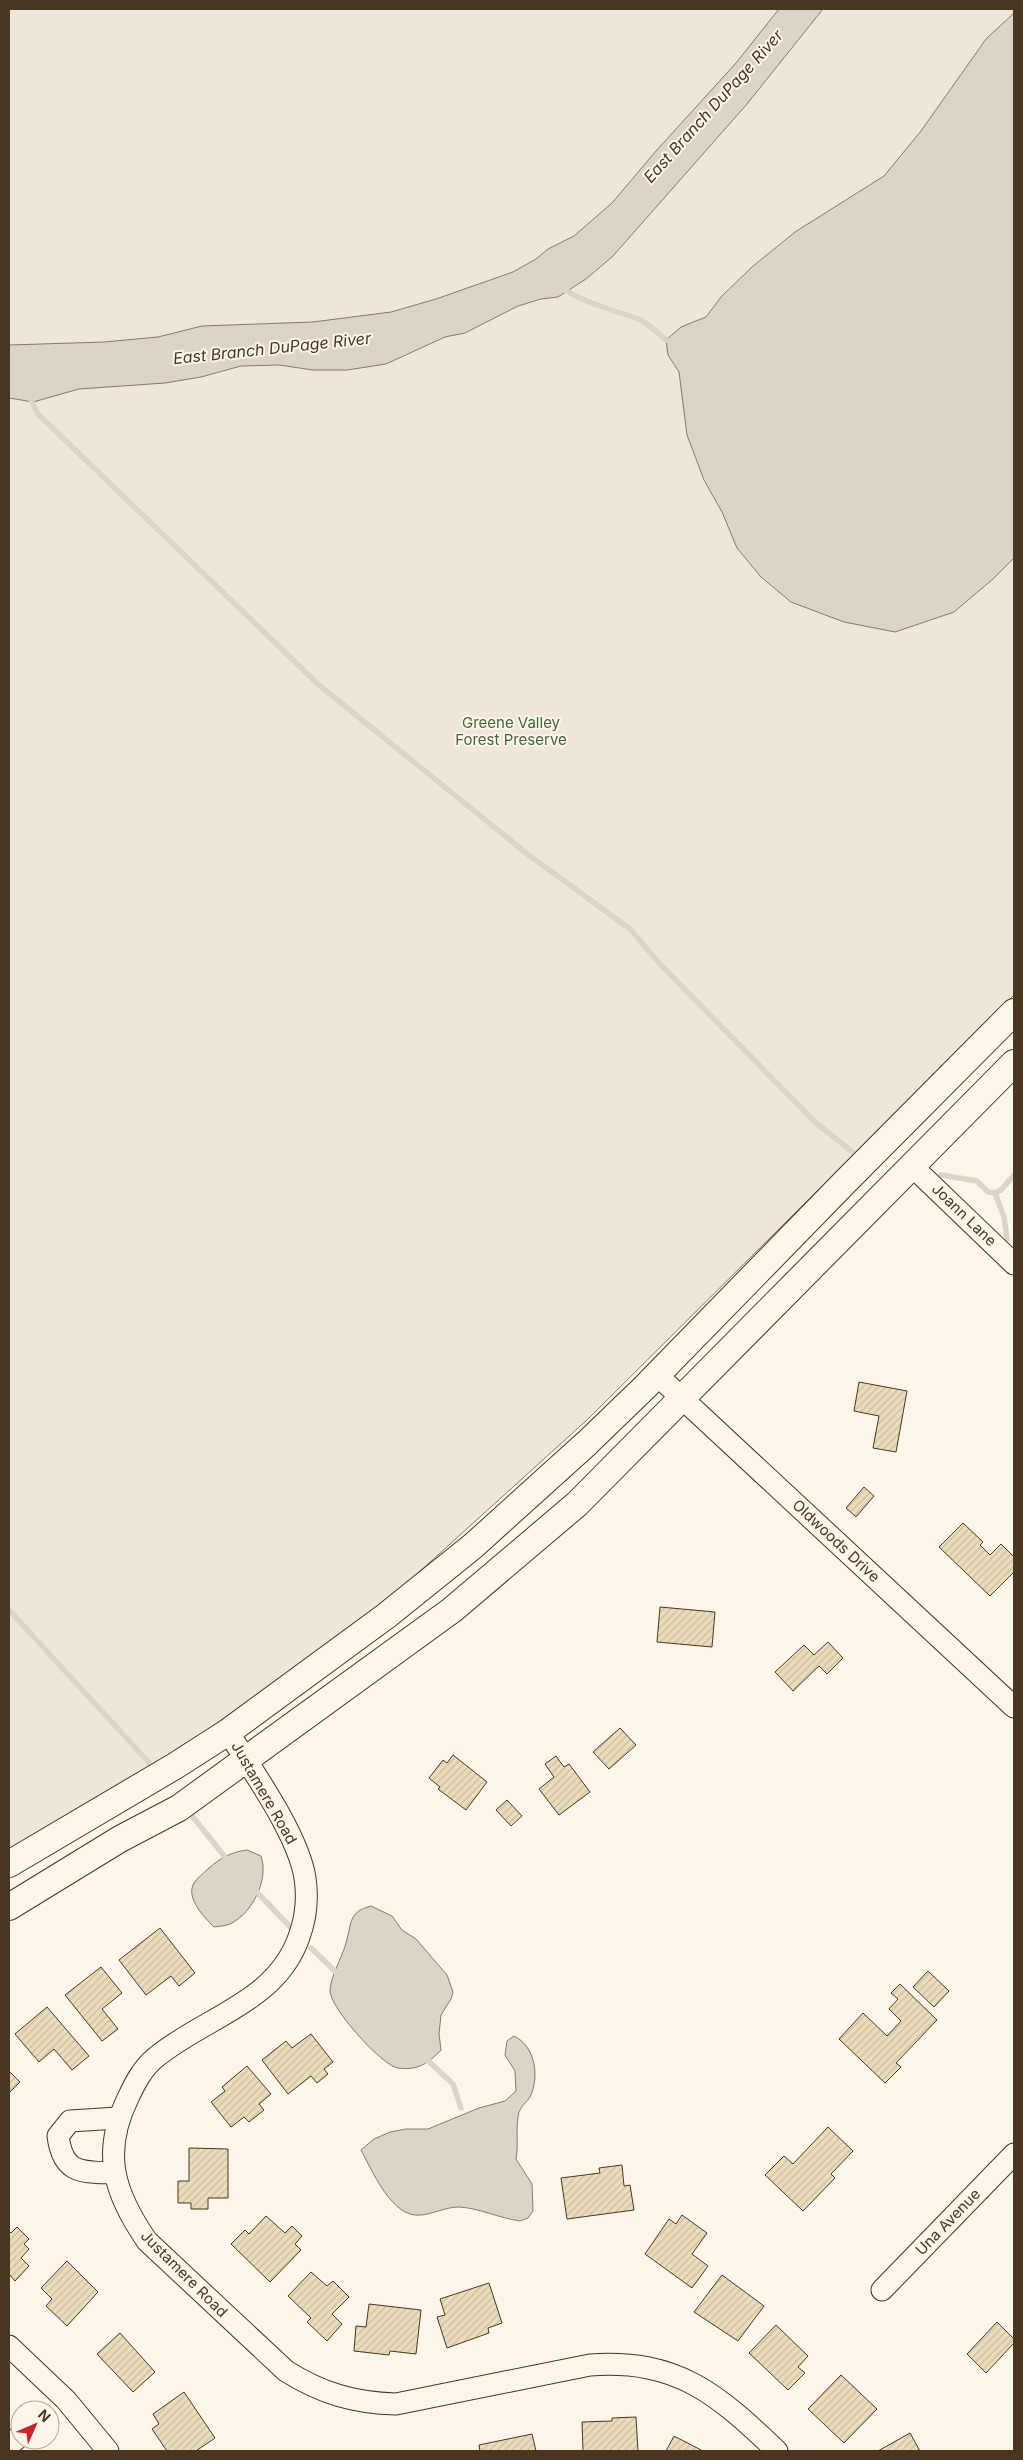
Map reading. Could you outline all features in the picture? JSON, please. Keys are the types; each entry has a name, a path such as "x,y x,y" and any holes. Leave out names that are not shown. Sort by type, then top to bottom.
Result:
{"main road":[{"path":"9,1864 175,1766 228,1732 386,1616 473,1546 587,1444 1014,1012"},
{"path":"9,1907 120,1839 179,1808 452,1610 577,1504 1014,1063"}],"street":[{"name":"Joann Lane","path":"912,1166 1014,1264"},
{"name":"Oldwoods Drive","path":"657,1374 1014,1707"},
{"name":"Justamere Road","path":"228,1732 287,1830 303,1868 306,1905 304,1920 295,1947 283,1968 250,2000 176,2043 154,2059 136,2081 118,2118 113,2140 114,2173 130,2217 147,2242 286,2371 310,2386 340,2397 359,2402 396,2404 590,2365 612,2363 649,2367 688,2379 718,2398 777,2451"},
{"path":"114,2173 89,2172 68,2165 60,2153 58,2136 70,2121 118,2118"},
{"name":"Una Avenue","path":"882,2290 1014,2154"},
{"path":"9,2346 53,2400"},
{"path":"60,2408 108,2451"}],"green space":[{"name":"Greene Valley Forest Preserve","path":"9,9 1014,9 1014,995 588,1419 375,1612 173,1754 9,1855"}],"water":[{"name":"East Branch DuPage River","path":"779,9 823,9 747,104 613,256 586,279 558,297 541,299 518,306 465,333 445,337 386,364 347,370 313,370 279,365 241,366 201,377 165,383 79,389 33,402 9,398 9,345 104,342 158,337 202,326 313,322 391,312 436,299 513,272 536,259 548,249 574,236 612,203 656,151 736,63"},
{"path":"1014,13 1014,558 993,579 954,612 895,632 844,622 791,602 761,577 737,548 722,512 704,480 687,435 679,372 668,355 666,340 681,327 706,317 721,297 752,267 795,232 884,176 921,131 986,39"},
{"path":"247,1850 261,1856 263,1865 261,1885 257,1895 246,1912 238,1919 228,1925 214,1927 201,1913 194,1901 192,1889 194,1883 221,1859 236,1852"},
{"path":"371,1906 392,1916 402,1930 416,1939 447,1975 453,1992 441,2015 439,2034 441,2050 432,2059 417,2067 398,2068 390,2065 380,2057 347,2022 332,1998 330,1990 334,1972 344,1949 352,1919 358,1911"},
{"path":"514,2036 527,2047 534,2062 535,2071 535,2080 530,2097 519,2112 516,2159 532,2184 533,2211 528,2218 520,2221 459,2207 421,2215 411,2214 401,2209 384,2192 361,2150 374,2139 390,2132 406,2129 428,2129 479,2108 505,2101 516,2091 515,2071 505,2055 507,2041"}],"building":[{"path":"859,1382 907,1391 896,1452 873,1448 879,1416 854,1411"},
{"path":"864,1487 874,1496 856,1517 846,1508"},
{"path":"963,1523 983,1542 980,1545 990,1555 1001,1544 1014,1557 1014,1572 990,1596 939,1547"},
{"path":"660,1607 715,1612 712,1647 657,1642"},
{"path":"828,1642 843,1658 827,1674 819,1666 793,1691 775,1672 804,1645 814,1655"},
{"path":"620,1728 636,1745 609,1769 593,1752"},
{"path":"453,1755 487,1782 466,1810 438,1789 440,1787 429,1778 443,1760 447,1763"},
{"path":"556,1756 564,1767 569,1764 590,1792 559,1815 539,1789 554,1777 545,1764"},
{"path":"507,1800 522,1816 511,1826 496,1810"},
{"path":"160,1928 195,1973 179,1986 171,1976 146,1995 119,1960"},
{"path":"101,1967 122,1993 102,2009 118,2029 102,2041 65,1995"},
{"path":"928,1971 949,1991 934,2007 913,1987"},
{"path":"900,1984 937,2020 896,2063 901,2067 885,2083 839,2039 863,2013 887,2036 901,2021 889,2009 898,1999 891,1993"},
{"path":"47,2007 89,2056 72,2070 54,2049 39,2062 15,2034"},
{"path":"311,2034 333,2062 324,2069 328,2074 317,2083 311,2076 288,2094 262,2060 286,2041 292,2048"},
{"path":"247,2066 271,2094 259,2104 264,2110 249,2122 244,2117 231,2127 211,2102 225,2091 222,2087"},
{"path":"9,2071 20,2082 9,2093"},
{"path":"828,2127 853,2151 831,2174 835,2178 803,2211 765,2175 784,2156 793,2164"},
{"path":"189,2148 228,2149 228,2198 208,2198 208,2209 191,2209 191,2203 178,2203 178,2181 189,2181"},
{"path":"622,2165 624,2186 630,2185 634,2210 567,2219 561,2178 600,2173 599,2168"},
{"path":"682,2215 707,2233 692,2254 708,2266 692,2288 645,2254 669,2219 676,2224"},
{"path":"266,2216 285,2233 292,2226 302,2236 295,2244 301,2250 270,2282 231,2244 245,2230 249,2234"},
{"path":"17,2227 29,2239 24,2244 29,2249 21,2258 29,2266 15,2281 9,2274 9,2231 11,2233"},
{"path":"67,2261 98,2292 67,2326 46,2306 52,2299 41,2288"},
{"path":"311,2272 327,2286 333,2281 349,2297 332,2314 342,2324 327,2341 307,2322 311,2318 288,2296"},
{"path":"722,2275 764,2306 738,2341 694,2312"},
{"path":"489,2283 502,2323 488,2328 489,2333 447,2348 437,2317 445,2315 440,2299"},
{"path":"369,2304 421,2310 416,2354 390,2351 389,2355 354,2351 356,2326 366,2327"},
{"path":"997,2322 1014,2339 1014,2343 986,2373 967,2354"},
{"path":"776,2325 808,2356 798,2367 805,2373 788,2390 749,2353"},
{"path":"120,2333 155,2372 133,2392 97,2354"},
{"path":"841,2375 877,2409 844,2443 808,2409"},
{"path":"184,2392 215,2438 196,2451 167,2451 152,2429 159,2424 153,2414"},
{"path":"636,2417 638,2451 583,2451 582,2422 612,2421 612,2418"},
{"path":"910,2433 920,2451 878,2451"},
{"path":"532,2434 536,2451 480,2451 479,2445"},
{"path":"674,2436 703,2451 666,2451"}],"waterway":[{"path":"562,288 589,302 638,319 653,328 666,340"},
{"path":"30,397 37,413 319,685 526,853 630,929 659,963 816,1123 859,1157"},
{"path":"941,1175 977,1181 988,1192 995,1193 1001,1190 1014,1175"},
{"path":"995,1193 1004,1217 1007,1239"},
{"path":"9,1610 153,1767"},
{"path":"193,1817 229,1862"},
{"path":"252,1887 294,1931"},
{"path":"311,1948 340,1976"},
{"path":"424,2057 453,2084 461,2108"}]}
